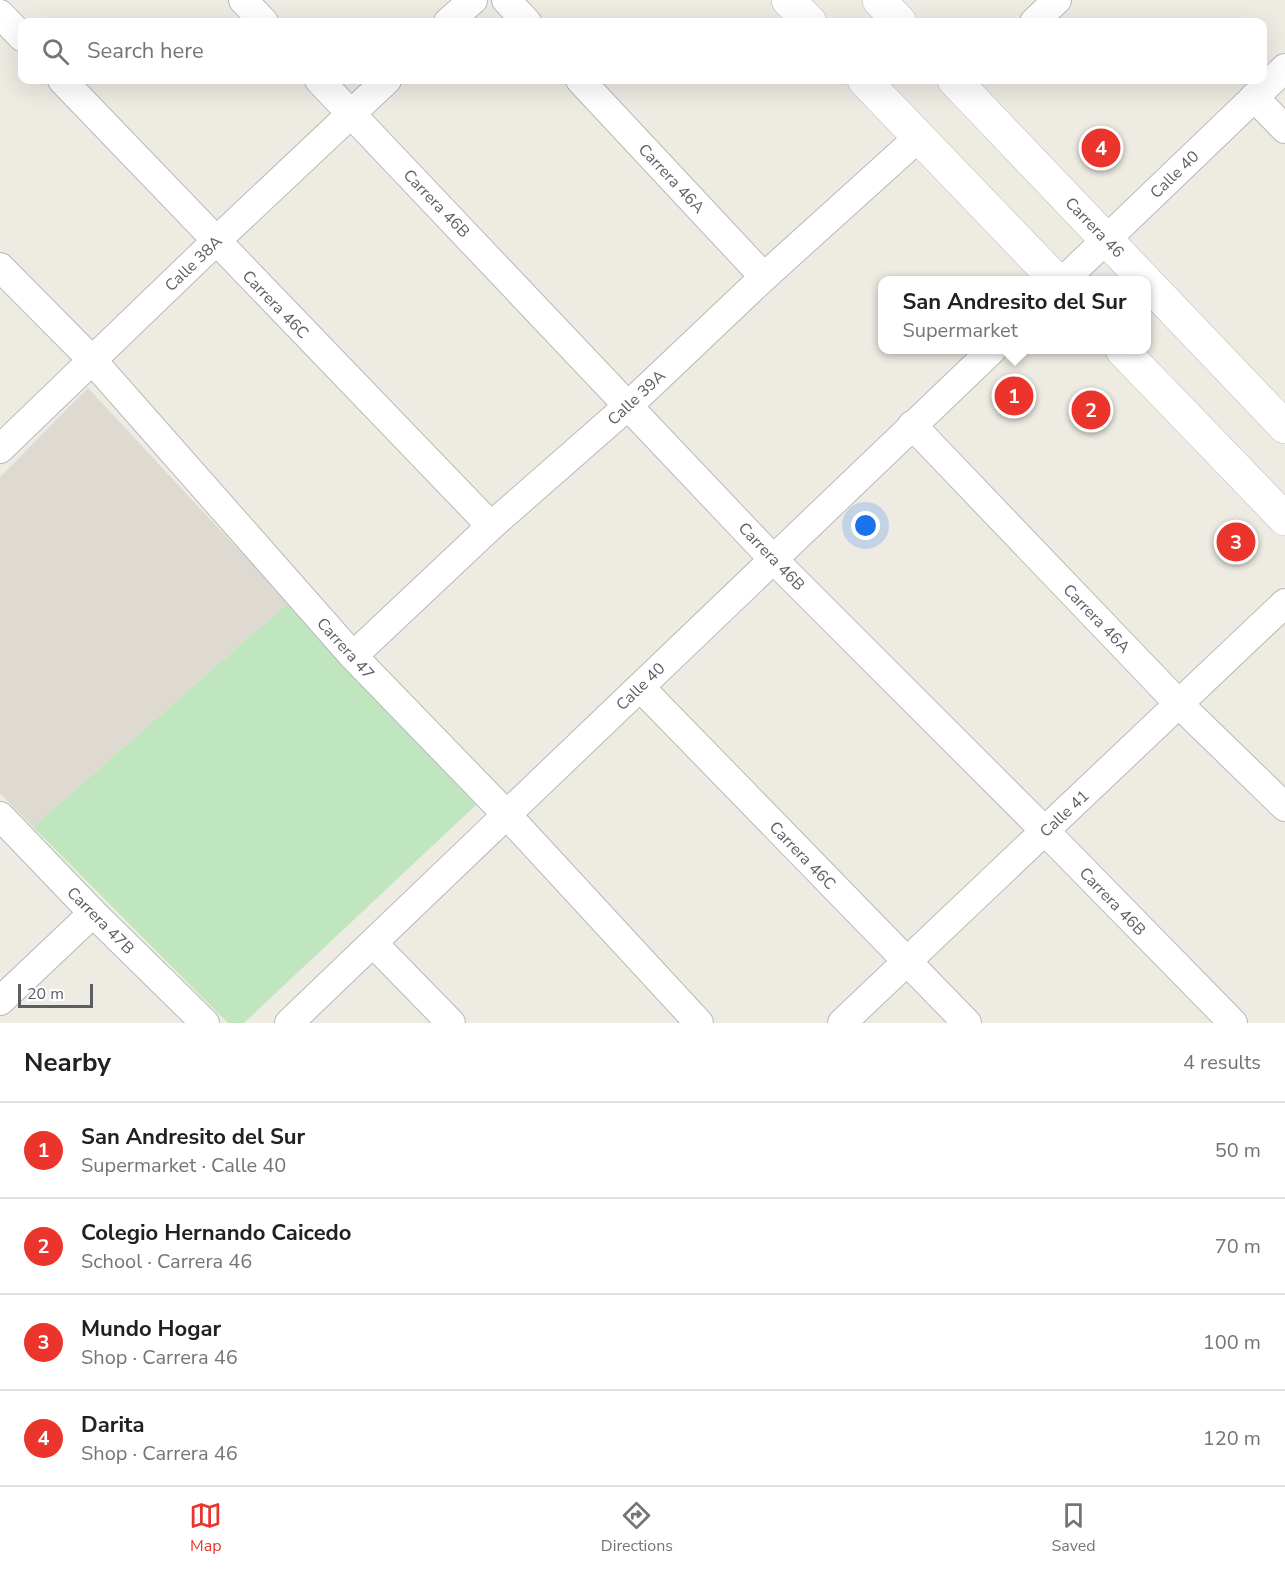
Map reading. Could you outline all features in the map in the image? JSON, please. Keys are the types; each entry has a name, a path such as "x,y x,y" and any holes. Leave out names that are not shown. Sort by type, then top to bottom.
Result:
{"main road":[{"path":"788,0 806,18"},
{"path":"879,0 896,18"},
{"path":"868,84 1052,276"},
{"name":"Carrera 46","path":"967,84 1141,276"},
{"name":"Carrera 46","path":"1151,286 1285,427"},
{"path":"1126,354 1285,519"}],"street":[{"path":"243,0 260,18"},
{"path":"453,18 473,0"},
{"path":"506,0 523,18"},
{"path":"1038,18 1057,0"},
{"path":"0,14 18,33"},
{"name":"Calle 40","path":"1068,276 1285,68"},
{"name":"Carrera 46C","path":"67,84 491,526"},
{"name":"Carrera 46B","path":"323,84 773,559 1233,1023"},
{"name":"Calle 38A","path":"0,448 382,84"},
{"name":"Carrera 46A","path":"584,84 764,277"},
{"path":"1254,98 1285,129"},
{"name":"Calle 39A","path":"353,656 491,526 629,405 764,277 919,137"},
{"name":"Carrera 47","path":"0,267 93,361 353,656 507,815 699,1023"},
{"name":"Calle 40","path":"289,1023 988,354"},
{"name":"Carrera 46A","path":"912,425 1179,704 1285,807"},
{"name":"Calle 41","path":"842,1023 1285,603"},
{"name":"Carrera 46C","path":"640,687 968,1023"},
{"name":"Carrera 47B","path":"0,816 93,913 205,1023"},
{"path":"0,1001 93,913"},
{"path":"373,943 451,1023"}],"shaded area":[{"path":"88,388 288,603 33,827 0,793 0,477"}],"green space":[{"path":"288,603 476,805 244,1023 228,1023 33,827"}],"place":[{"name":"Darita","path":"1101,148"},
{"name":"San Andresito del Sur","path":"1014,396"},
{"name":"Colegio Hernando Caicedo","path":"1091,410"},
{"name":"Mundo Hogar","path":"1236,542"}]}
